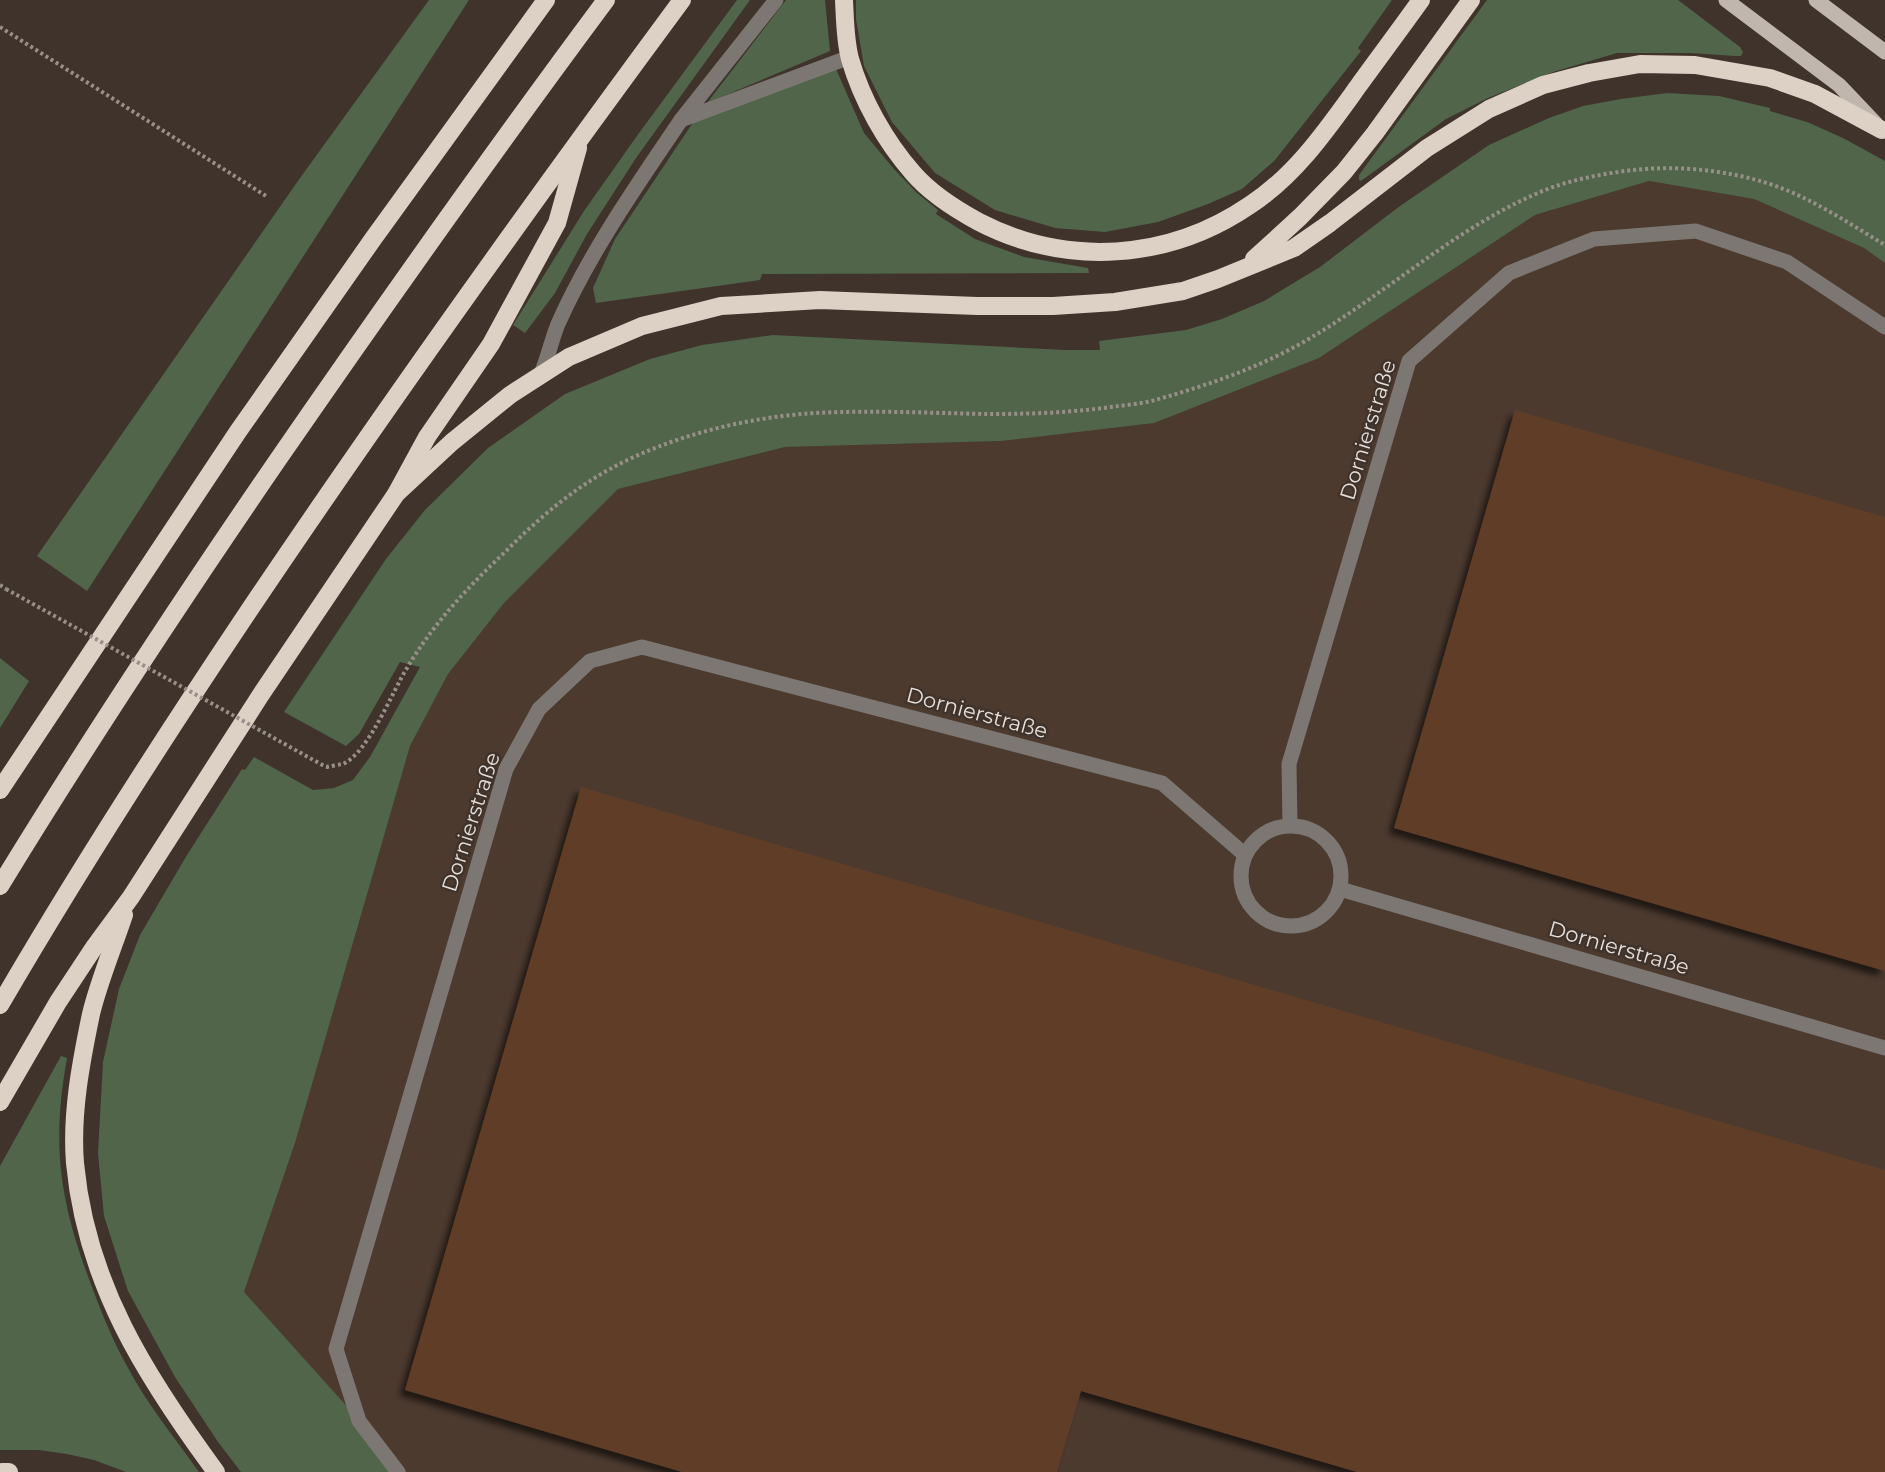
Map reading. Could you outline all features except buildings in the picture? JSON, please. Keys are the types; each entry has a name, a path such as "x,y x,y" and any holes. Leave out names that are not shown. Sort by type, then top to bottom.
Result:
{"highway":[{"path":"0,790 184,510 264,394 546,0"},
{"path":"0,886 109,711 252,497 419,258 606,0"},
{"path":"0,1005 113,817 199,684 410,375 682,0"},
{"path":"844,0 850,57 867,102 889,141 914,174 963,214 995,230 1020,240 1075,252 1132,250 1160,245 1216,226 1251,205 1293,169 1318,140 1421,0"},
{"path":"1246,266 1300,217 1344,172 1375,134 1471,0"},
{"path":"396,494 452,442 510,395 569,357 642,326 721,306 820,300 978,306 1053,306 1115,302 1184,291 1294,248 1427,148 1489,109 1543,85 1589,73 1640,64 1695,65 1760,76 1815,94 1884,131"},
{"path":"0,1102 58,1002 131,897 254,706 396,494 427,437 491,344 557,223 582,135"},
{"path":"131,897 92,1012 82,1061 76,1111 75,1162 92,1253 112,1305 139,1358 216,1472"},
{"path":"2,1472 9,1472"}],"main road":[{"path":"1726,0 1839,85 1884,131"},
{"path":"1816,0 1885,52"}],"lane":[{"path":"540,376 558,326 590,262 637,185 681,120 776,0"},
{"path":"681,120 850,57"},
{"name":"Dornierstraße","path":"1290,825 1289,764 1409,361 1509,273 1594,239 1696,231 1787,262 1885,327"},
{"name":"Dornierstraße","path":"398,1472 359,1421 336,1349 506,769 539,709 590,661 642,647 1162,783 1244,854"},
{"path":"1290,825 1313,830 1331,845 1341,866 1340,889 1326,913 1301,926 1273,924 1250,908 1240,882 1244,854 1263,832 1290,825"},
{"name":"Dornierstraße","path":"1340,889 1885,1048"}],"path":[{"path":"0,27 266,196"},
{"path":"0,585 326,767 343,764 360,751 408,665 445,615 475,580 542,516 581,486 614,466 700,432 755,420 814,413 1026,414 1091,410 1149,402 1248,369 1311,338 1432,255 1508,207 1553,187 1583,178 1628,170 1715,171 1757,180 1806,198 1885,245"}],"shaded area":[{"path":"1649,181 1754,199 1864,248 1885,263 1885,1472 406,1472 244,1292 295,1143 410,746 448,674 504,603 618,489 785,447 1001,441 1319,358 1535,215"}],"green space":[{"path":"429,0 469,0 87,591 37,556 300,178"},
{"path":"737,0 750,0 636,158 587,234 555,293 525,333 513,325 584,211"},
{"path":"786,0 825,0 830,51 707,103"},
{"path":"856,0 1392,0 1358,48 1361,51 1275,160 1242,189 1158,222 1105,232 1055,228 995,210 935,173 892,122 864,66 856,19"},
{"path":"1487,0 1678,0 1740,47 1743,52 1741,56 1617,53 1553,72 1488,98 1446,119 1361,181 1359,180 1359,175"},
{"path":"836,69 864,133 917,193 938,210 936,214 975,239 1024,257 1088,268 1089,273 762,274 760,280 596,303 593,288 615,239 694,121"},
{"path":"1667,93 1719,96 1770,108 1770,111 1807,122 1843,138 1885,161 1885,263 1864,248 1754,199 1649,181 1535,215 1319,358 1154,423 1001,441 785,447 618,489 504,603 448,674 410,746 295,1143 244,1292 406,1472 241,1472 175,1377 128,1291 104,1216 98,1153 103,1062 119,989 140,935 187,855 242,769 245,770 254,757 313,790 334,788 353,780 370,757 420,667 400,662 359,734 346,746 284,712 386,559 425,510 488,448 565,394 650,359 702,345 773,335 1100,350 1099,341 1186,330 1222,319 1264,301 1320,267 1400,206 1489,145 1549,118 1583,106"},
{"path":"0,658 29,681 0,728"},
{"path":"61,1056 67,1058 60,1120 61,1174 72,1228 81,1257 104,1317 127,1366 152,1407 199,1472 126,1472 94,1460 67,1454 39,1450 0,1450 0,1166"}]}
